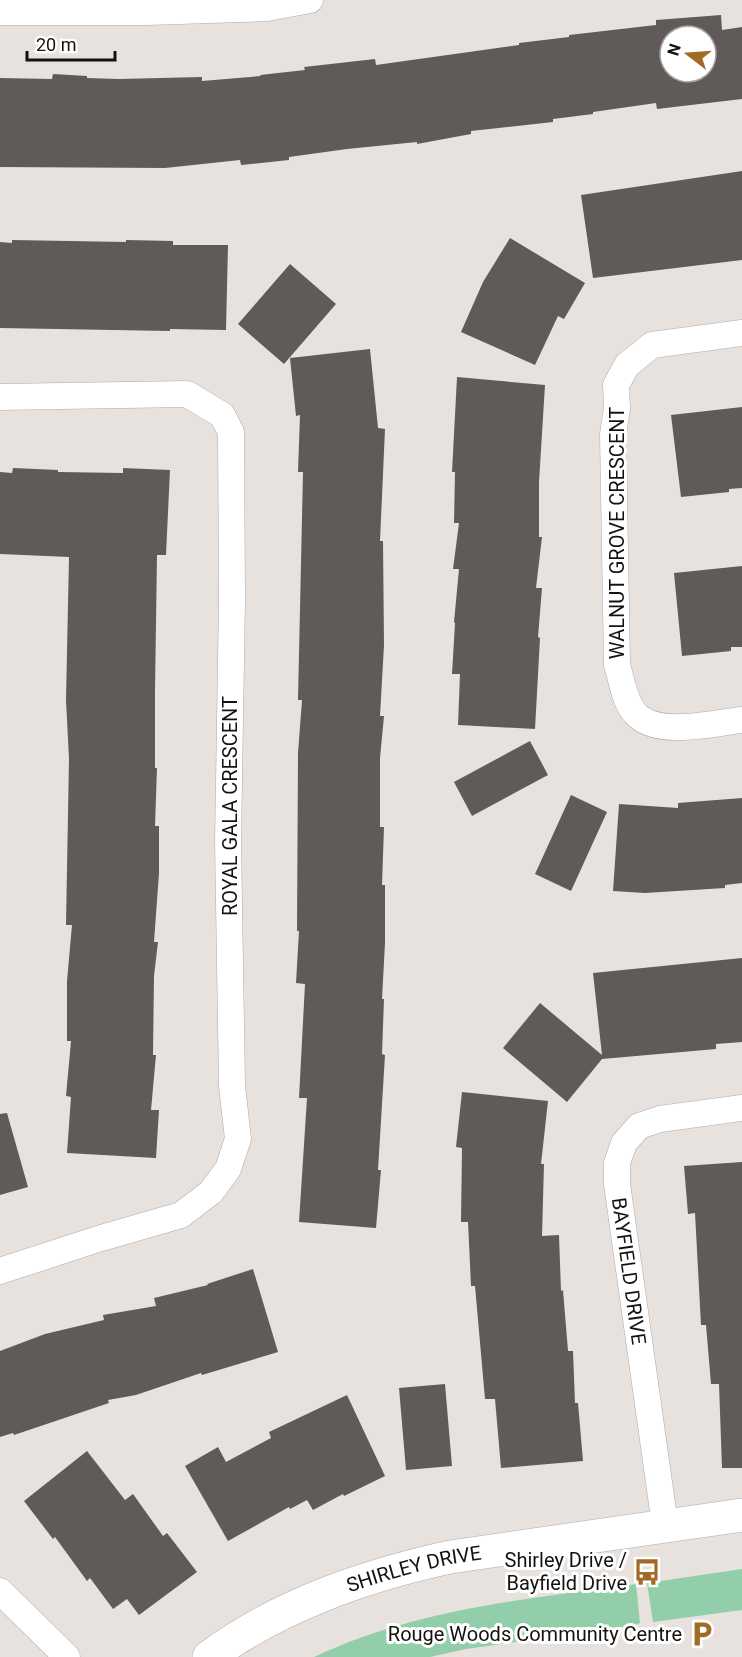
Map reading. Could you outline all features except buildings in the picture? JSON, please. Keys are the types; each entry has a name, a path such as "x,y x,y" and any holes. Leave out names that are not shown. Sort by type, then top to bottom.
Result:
{"street":[{"path":"0,12 148,12 267,8 310,0"},
{"name":"WALNUT GROVE CRESCENT","path":"742,333 652,345 627,365 616,385 617,408 613,435 617,665 626,696 634,713 646,722 663,727 691,727 742,720"},
{"name":"ROYAL GALA CRESCENT","path":"0,397 188,394 222,415 231,432 232,578 228,842 232,1086 238,1139 228,1169 211,1192 181,1215 98,1239 0,1272"},
{"name":"BAYFIELD DRIVE","path":"665,1525 617,1184 617,1163 624,1143 639,1126 660,1119 742,1108"},
{"name":"SHIRLEY DRIVE","path":"209,1657 277,1616 328,1592 377,1575 450,1557 742,1515"},
{"path":"0,1591 67,1657"}],"green space":[{"path":"742,1569 742,1610 653,1622 647,1583"},
{"path":"636,1584 640,1623 635,1625 466,1649 430,1657 314,1657 391,1627 431,1617 512,1601"}],"place":[{"name":"Shirley Drive / Bayfield Drive","path":"647,1572"},
{"name":"Rouge Woods Community Centre","path":"702,1634"}]}
